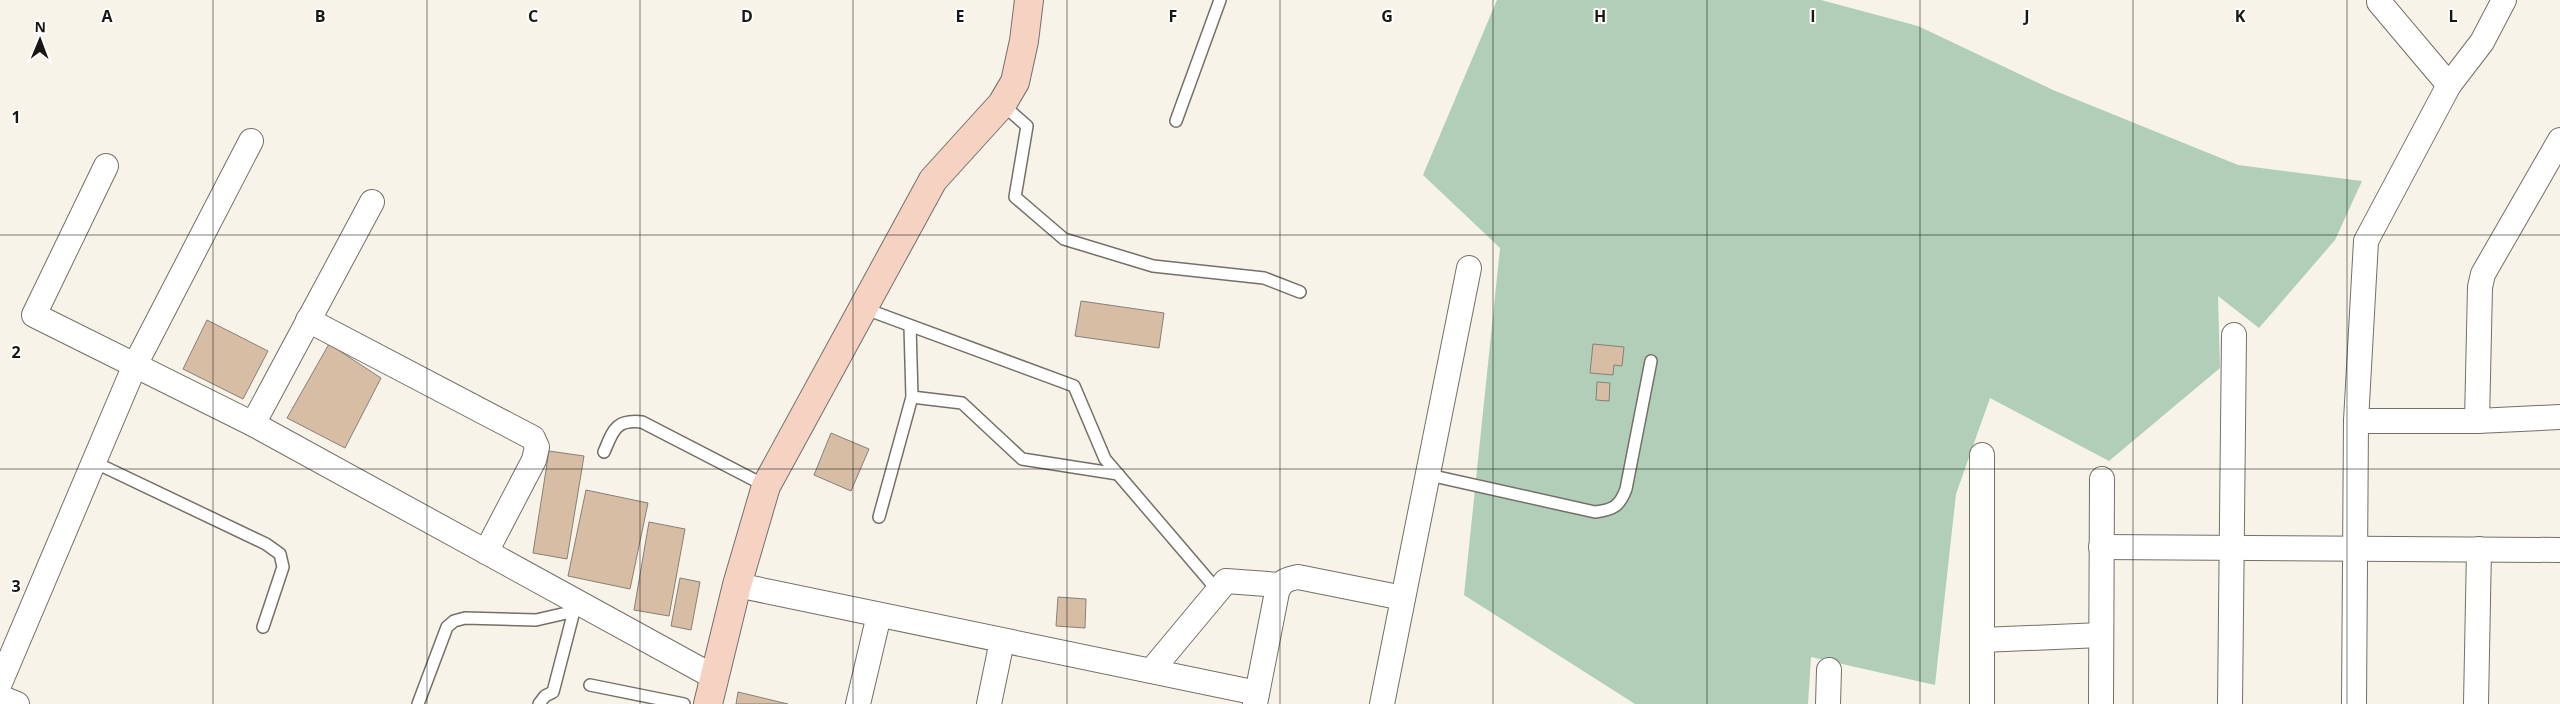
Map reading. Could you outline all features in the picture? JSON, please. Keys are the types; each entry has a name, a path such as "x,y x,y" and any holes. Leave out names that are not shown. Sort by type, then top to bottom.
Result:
{"street":[{"path":"708,704 737,585 766,486 933,180 1002,104 1015,82 1020,63 1029,0"},
{"path":"2354,704 2356,421 2366,241 2449,85 2482,42 2504,0"},
{"path":"2379,2 2449,85"},
{"path":"2477,421 2480,287 2483,274 2560,140"},
{"path":"0,682 6,652 94,462 136,365 251,141"},
{"path":"106,166 34,315 253,424 486,552 582,610 714,676"},
{"path":"253,424 372,202"},
{"path":"1382,704 1469,268"},
{"path":"308,320 533,438 537,448 534,460 486,552"},
{"path":"2230,704 2234,336"},
{"path":"2356,421 2477,421 2560,417"},
{"path":"1982,455 1982,704"},
{"path":"2101,704 2102,479"},
{"path":"2101,547 2560,550"},
{"path":"2476,704 2479,550"},
{"path":"737,585 1151,671 1256,699 1280,585 1287,579 1298,577 1403,598"},
{"path":"1151,671 1226,582 1280,585"},
{"path":"858,704 880,615"},
{"path":"1982,640 2101,635"},
{"path":"989,704 1002,640"},
{"path":"1828,704 1829,670"},
{"path":"0,697 17,704"}],"lane":[{"path":"1176,120 1220,0"},
{"path":"1002,104 1027,126 1014,197 1064,239 1153,266 1264,278 1300,292"},
{"path":"862,308 1074,386 1106,459 1218,591"},
{"path":"879,517 912,397 910,326"},
{"path":"1428,475 1595,512 1610,511 1622,502 1626,489 1651,361"},
{"path":"912,397 962,403 1022,459 1118,474"},
{"path":"604,452 614,428 628,420 642,422 766,486"},
{"path":"94,462 266,544 280,554 283,567 263,627"},
{"path":"418,704 447,627 454,622 465,618 536,620 582,610"},
{"path":"539,704 545,696 552,692 582,610"},
{"path":"590,684 684,704"}],"green space":[{"path":"1497,0 1821,0 1918,26 2053,90 2238,165 2362,181 2335,240 2259,328 2218,296 2220,368 2109,461 1990,398 1956,494 1935,685 1811,657 1808,704 1635,704 1464,595 1500,248 1423,175"}],"building":[{"path":"1081,301 1164,313 1159,348 1075,336"},
{"path":"207,320 268,351 243,399 183,369"},
{"path":"329,344 381,378 345,448 287,418"},
{"path":"1593,344 1624,347 1622,366 1614,365 1613,375 1590,373"},
{"path":"1597,382 1610,383 1609,401 1596,400"},
{"path":"831,433 869,449 851,491 814,475"},
{"path":"549,451 584,456 567,559 533,553"},
{"path":"586,490 648,503 630,589 568,576"},
{"path":"649,522 685,529 669,616 634,610"},
{"path":"680,578 700,582 691,630 671,626"},
{"path":"1058,597 1086,599 1085,628 1056,626"},
{"path":"738,692 788,704 736,704"}]}
